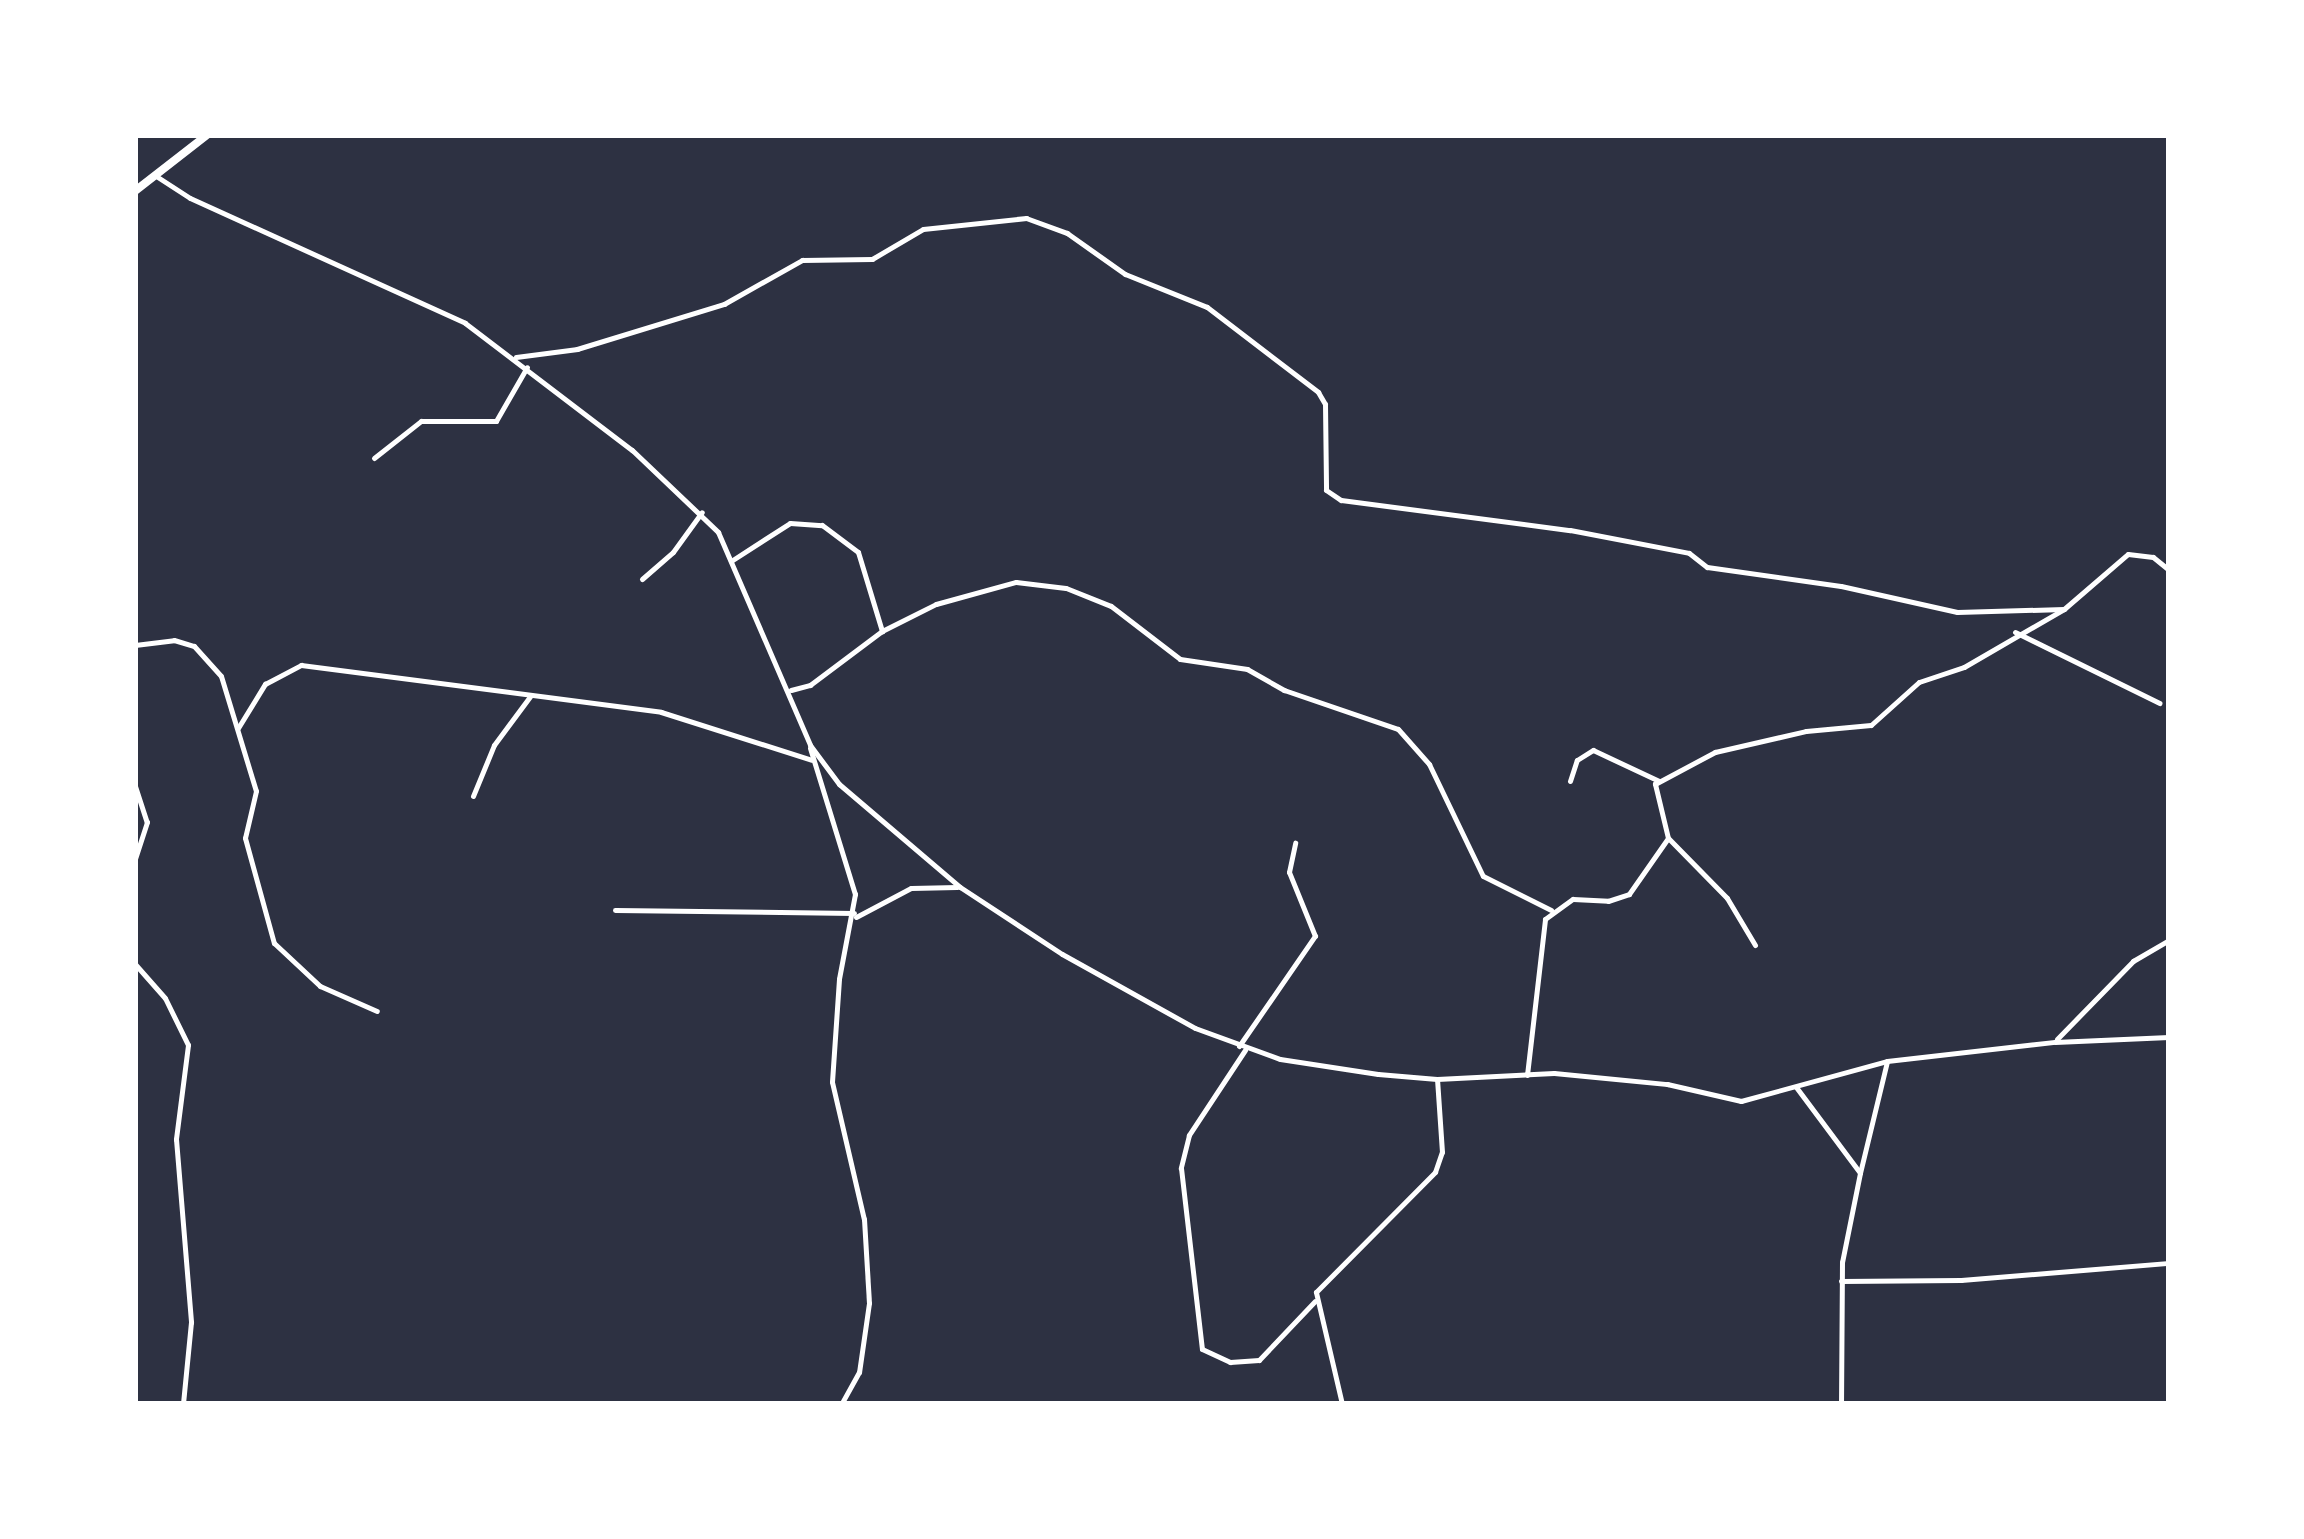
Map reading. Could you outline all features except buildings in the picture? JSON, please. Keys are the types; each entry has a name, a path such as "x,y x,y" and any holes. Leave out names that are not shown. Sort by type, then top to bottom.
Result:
{"street":[{"path":"135,191 206,135"},
{"path":"155,175 190,198 435,307 516,357 702,512 731,561 791,690 849,862 854,916 839,980 832,1082 864,1219 869,1303 857,1381 841,1404"},
{"path":"516,357 577,349 724,304 802,260 872,259 923,229 1026,218 1067,234 1125,274 1207,308 1318,392 1325,404 1326,490 1341,500 1570,530 1689,553 1706,568 1841,586 1957,612 2064,609"},
{"path":"374,458 421,421 496,421 526,367"},
{"path":"642,579 674,552 702,512"},
{"path":"731,561 790,523 822,525 858,552 882,631"},
{"path":"1754,945 1727,898 1668,838 1654,790 1659,781 1716,752 1806,730 1871,725 1920,682 1964,667 2015,632 2064,609 2128,554 2154,557 2169,570"},
{"path":"791,690 820,678 882,631 936,604 1016,582 1090,595 1180,659 1248,669 1284,690 1398,729 1429,764 1484,876 1551,910"},
{"path":"2015,632 2159,703"},
{"path":"135,645 174,640 194,646 220,676 256,791 247,854 274,943 320,986 376,1012"},
{"path":"238,728 265,684 301,665 702,720 812,760"},
{"path":"473,796 494,745 531,695"},
{"path":"810,745 839,784 960,887 1121,988 1243,1048 1437,1079 1527,1075 1631,1079 1741,1101 1887,1061 2055,1042 2169,1037"},
{"path":"1570,781 1577,760 1593,750 1659,781"},
{"path":"135,786 147,822 135,859"},
{"path":"1527,1075 1538,956 1551,910 1574,899 1620,900 1644,880 1668,838"},
{"path":"1294,843 1289,872 1315,936 1188,1135 1181,1168 1202,1349 1230,1362 1259,1360 1314,1301 1329,1274 1435,1172 1442,1152 1437,1079"},
{"path":"616,910 854,916 911,888 960,887"},
{"path":"2055,1042 2133,961 2169,940"},
{"path":"135,964 165,998 188,1045 176,1139 191,1322 182,1404"},
{"path":"1841,1404 1841,1281 1860,1173 1887,1061"},
{"path":"1796,1087 1860,1173"},
{"path":"1841,1281 1962,1280 2169,1263"},
{"path":"1314,1301 1342,1404"}]}
